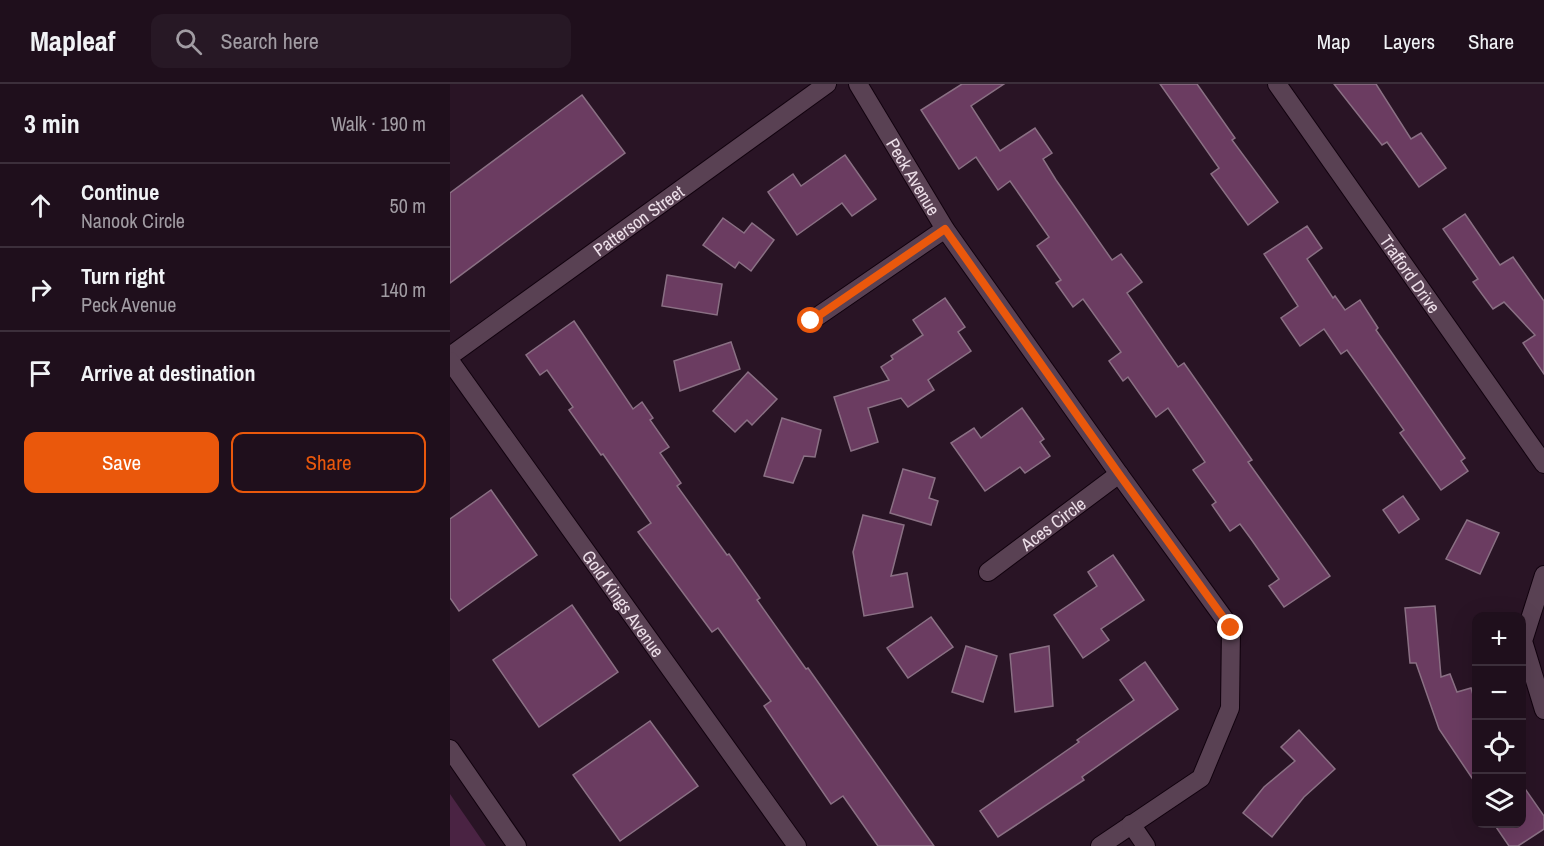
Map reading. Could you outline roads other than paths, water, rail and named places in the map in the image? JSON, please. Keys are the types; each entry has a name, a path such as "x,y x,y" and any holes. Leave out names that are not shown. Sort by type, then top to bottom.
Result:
{"street":[{"name":"Patterson Street","path":"450,356 827,84"},
{"name":"Peck Avenue","path":"858,84 945,229 1231,628 1230,708 1200,778 1101,846"},
{"name":"Trafford Drive","path":"1276,84 1544,464"},
{"path":"811,321 945,229"},
{"name":"Gold Kings Avenue","path":"450,361 797,846"},
{"name":"Aces Circle","path":"988,572 1119,474"},
{"path":"1544,575 1523,641 1544,710"},
{"path":"450,749 517,846"},
{"path":"1131,824 1146,846"}]}
